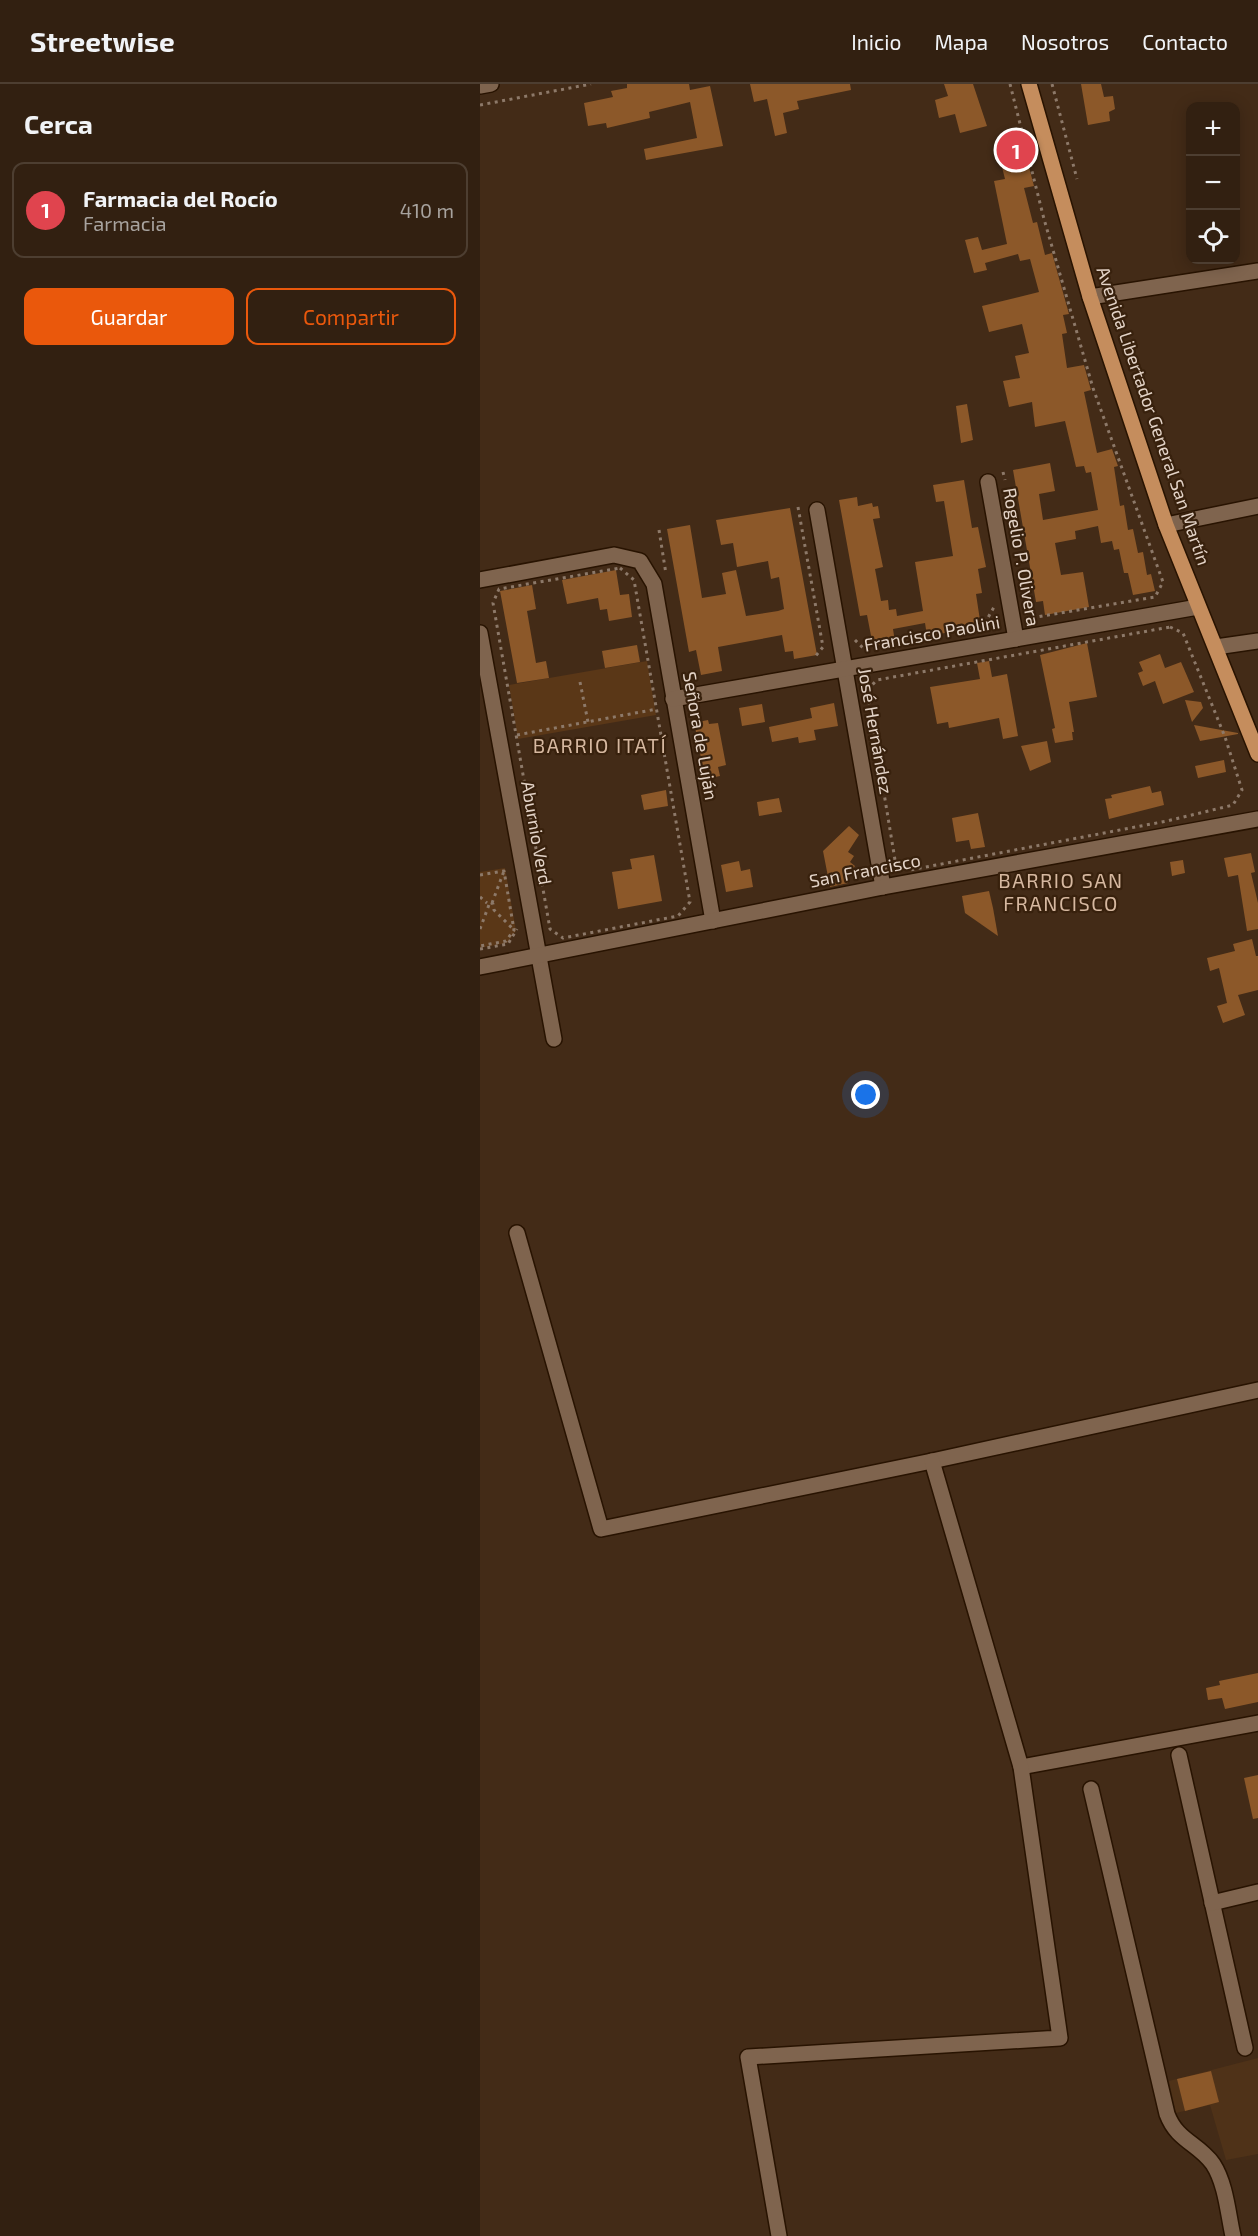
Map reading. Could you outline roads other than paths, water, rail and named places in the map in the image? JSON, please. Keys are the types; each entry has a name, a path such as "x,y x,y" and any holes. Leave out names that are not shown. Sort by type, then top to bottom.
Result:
{"main road":[{"name":"Avenida Libertador General San Martín","path":"1029,84 1090,297 1166,525 1258,754"}],"street":[{"path":"480,86 491,84"},
{"path":"1090,297 1258,271"},
{"name":"Rogelio P. Olivera","path":"988,482 1016,639"},
{"path":"1166,525 1258,506"},
{"name":"José Hernández","path":"817,510 883,887"},
{"name":"Señora de Luján","path":"480,580 614,555 640,561 654,584 713,921"},
{"name":"Francisco Paolini","path":"673,699 1198,607"},
{"name":"Aburnio Verd","path":"480,633 554,1039"},
{"path":"1216,647 1258,641"},
{"name":"San Francisco","path":"480,966 883,887 1258,819"},
{"path":"517,1233 601,1529 932,1461 1258,1389"},
{"path":"779,2236 748,2057 1060,2038 1021,1767 932,1461"},
{"path":"1021,1767 1258,1723"},
{"path":"1179,1755 1245,2048"},
{"path":"1090,1789 1167,2114 1181,2138 1200,2151 1214,2165 1223,2190 1233,2236"},
{"path":"1212,1903 1258,1892"}],"place":[{"name":"Farmacia del Rocío","path":"1016,150"}],"district":[{"name":"BARRIO ITATÍ","path":"600,746"},
{"name":"BARRIO SAN FRANCISCO","path":"1061,892"}]}
